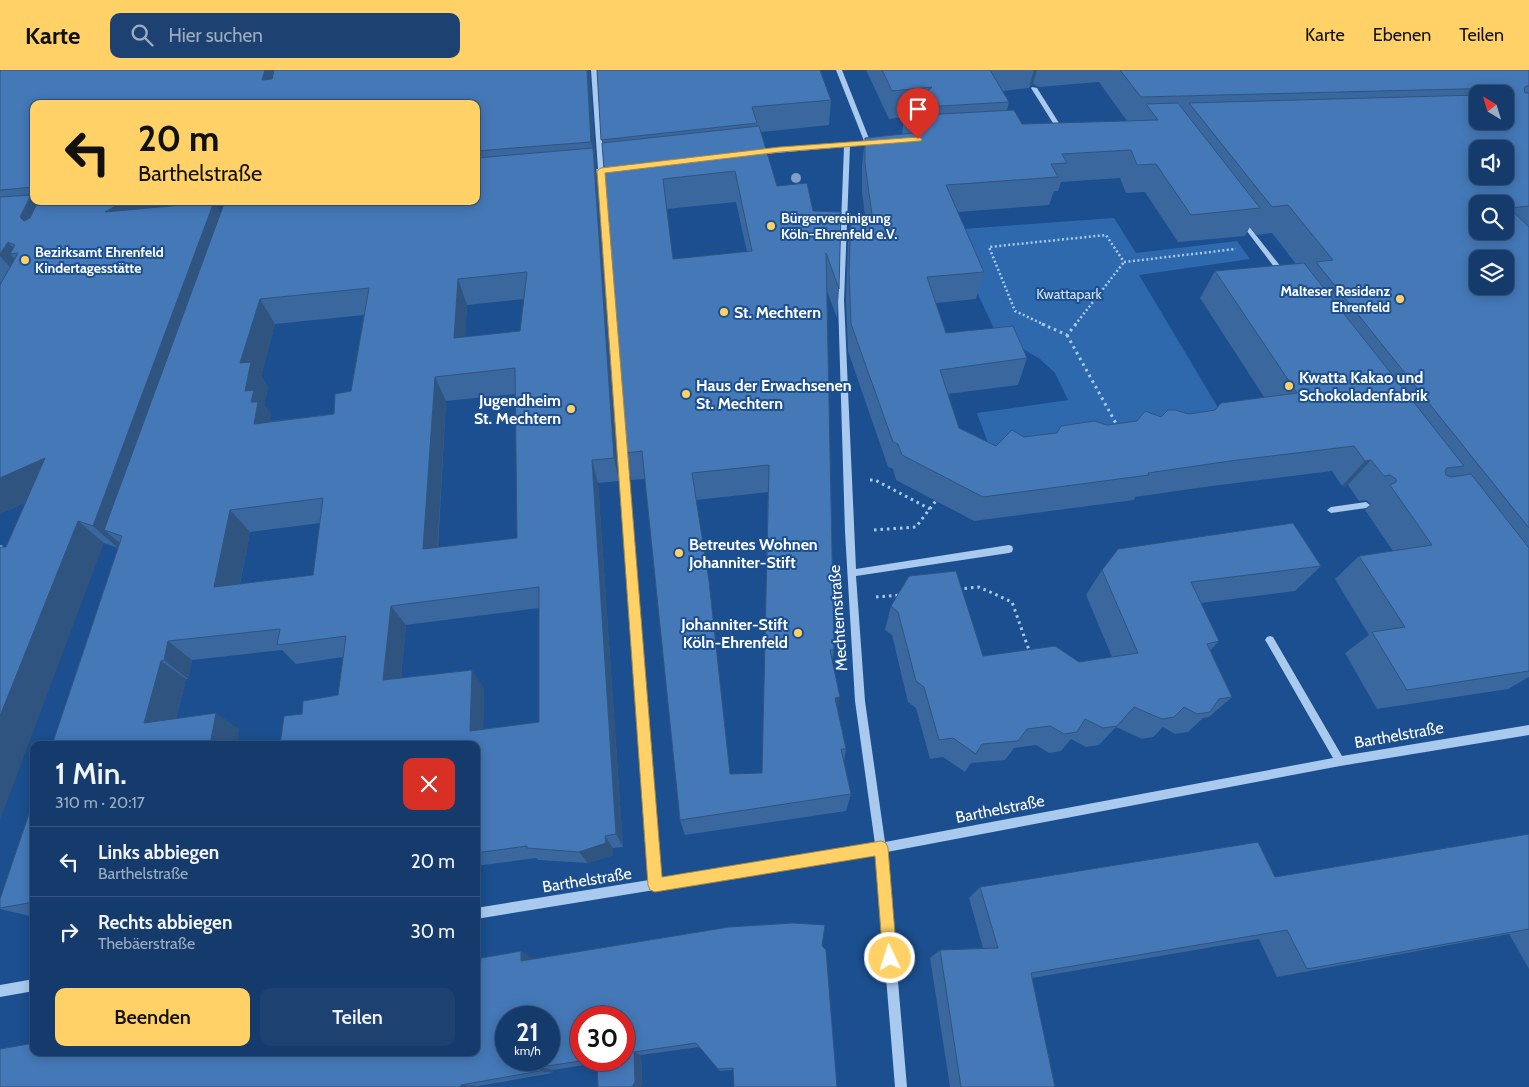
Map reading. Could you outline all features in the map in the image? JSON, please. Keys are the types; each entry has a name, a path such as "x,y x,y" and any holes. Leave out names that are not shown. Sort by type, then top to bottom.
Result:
{"street":[{"path":"594,70 655,885"},
{"path":"839,70 868,143"},
{"path":"1052,132 1070,131"},
{"path":"744,154 884,142"},
{"name":"Mechternstraße","path":"847,144 840,300 851,574 860,701 881,848 901,1087"},
{"path":"574,173 619,169"},
{"path":"1238,216 1286,279"},
{"path":"1331,510 1366,505"},
{"path":"851,574 1009,549"},
{"path":"1270,640 1340,762"},
{"name":"Barthelstraße","path":"480,913 881,848 1340,762 1529,730"},
{"path":"0,991 30,987"}],"lane":[{"path":"1034,88 1061,131"}],"path":[{"path":"1120,430 1067,335 1015,311 989,247 1106,235 1124,262"},
{"path":"1067,335 1124,262 1261,246"},
{"path":"847,480 875,480 930,509"},
{"path":"849,532 916,527 938,498"},
{"path":"0,547 19,546"},
{"path":"951,590 979,587 1012,602 1033,661"},
{"path":"853,599 903,594"}],"green space":[{"name":"Kwattapark","path":"1114,218 1136,253 1237,241 1250,259 1139,275 1223,416 995,446 988,443 977,413 1068,400 1055,373 1040,359 996,333 948,230"}],"building":[{"path":"0,70 265,70 262,80 272,79 274,70 587,70 591,142 480,151 480,100 30,100 30,187 0,190"},
{"path":"597,70 820,70 831,100 752,107 757,123 601,140"},
{"path":"882,70 990,70 1009,102 907,108 932,87 892,91"},
{"path":"1120,70 1529,70 1529,86 1524,88 1525,93 1529,93 1529,206 1514,208 1514,195 1469,195 1469,240 1514,240 1514,213 1529,227 1529,528 1316,262 1333,260 1288,205 1272,207 1189,103 1469,95 1469,130 1514,130 1514,85 1469,85 1469,89 1141,97"},
{"path":"1178,103 1260,208 1191,215 1156,164 1137,165 1131,150 1062,154 1067,163 1051,164 1058,177 946,185 984,272 927,277 946,333 1013,326 1027,358 940,370 959,428 996,446 1012,430 1024,437 1057,433 1061,426 1094,421 1107,425 1137,421 1145,411 1161,417 1168,410 1189,414 1215,410 1221,403 1297,393 1215,271 1304,263 1464,466 1447,468 1445,471 1446,475 1451,477 1471,474 1529,548 1529,671 1407,690 1372,632 1405,627 1359,556 1432,545 1390,485 1396,482 1396,479 1390,475 1384,476 1371,460 1365,461 1354,446 1230,461 1148,473 1149,475 983,497 902,455 898,444 893,442 851,324 849,272 851,215 872,215 865,164 865,138 913,133 904,116 1014,110 1022,124 1158,120 1146,104"},
{"path":"759,126 777,186 807,183 813,211 841,212 839,289 826,253 834,650 830,650 840,697 835,698 846,749 841,749 851,794 680,820 642,451 625,453 602,143","holes":["735,171 752,251 673,259 663,179","769,465 762,773 730,774 709,581 692,473"]},
{"path":"593,148 614,458 592,460 616,834 605,836 606,843 579,852 527,848 527,846 480,852 480,741 281,741 284,716 302,714 303,701 338,695 346,636 277,645 280,629 168,641 144,723 216,713 211,741 53,741 122,536 104,530 224,205 480,205 480,158","holes":["527,272 520,331 454,338 458,279","369,288 351,391 335,394 334,414 254,424 258,402 251,402 254,390 245,391 251,362 240,363 260,299","515,368 517,538 423,549 435,377","323,498 313,575 214,587 230,510","539,587 539,722 470,731 472,670 383,680 391,606"]},
{"path":"30,195 20,217 24,221 30,218 36,205 117,205 105,212 181,205 213,205 93,526 78,521 0,716 0,547 6,547 45,458 0,478 0,285 18,253 10,254 15,245 8,242 0,254 0,197"},
{"path":"1293,523 1321,566 1191,582 1219,641 1207,644 1232,697 1219,699 1210,712 1197,714 1184,707 1174,717 1162,719 1134,707 1117,726 1103,728 1085,719 1077,732 1064,734 1050,726 1027,729 1018,741 982,744 976,754 953,738 939,740 924,687 916,681 898,612 891,606 909,576 956,571 983,656 1055,646 1079,662 1138,653 1102,570 1118,549"},
{"path":"30,811 30,903 0,908 0,899"},
{"path":"1529,834 1529,929 1307,969 1287,930 1031,973 1055,1087 961,1087 940,950 998,948 980,887 1258,842 1275,877"},
{"path":"793,923 825,925 822,946 826,950 837,1087 734,1087 733,1068 718,1069 696,1043 635,1052 635,1006 570,1006 570,1063 560,1064 560,1006 495,1006 495,1071 540,1071 461,1085 461,1087 0,1087 0,1049 30,1044 30,1056 480,1056 481,958 521,951 521,961 729,927"},
{"path":"597,1071 635,1071 635,1082 632,1087 598,1087"}],"place":[{"name":"Bürgervereinigung Köln-Ehrenfeld e.V.","path":"771,226"},
{"name":"Bezirksamt Ehrenfeld Kindertagesstätte","path":"25,260"},
{"name":"Malteser Residenz Ehrenfeld","path":"1400,299"},
{"name":"St. Mechtern","path":"724,312"},
{"name":"Kwatta Kakao und Schokoladenfabrik","path":"1289,386"},
{"name":"Haus der Erwachsenen St. Mechtern","path":"686,394"},
{"name":"Jugendheim St. Mechtern","path":"571,409"},
{"name":"Betreutes Wohnen Johanniter-Stift","path":"679,553"},
{"name":"Johanniter-Stift Köln-Ehrenfeld","path":"798,633"}],"route":[{"path":"890,958 881,848 655,885 601,171 780,150 918,139"}]}
